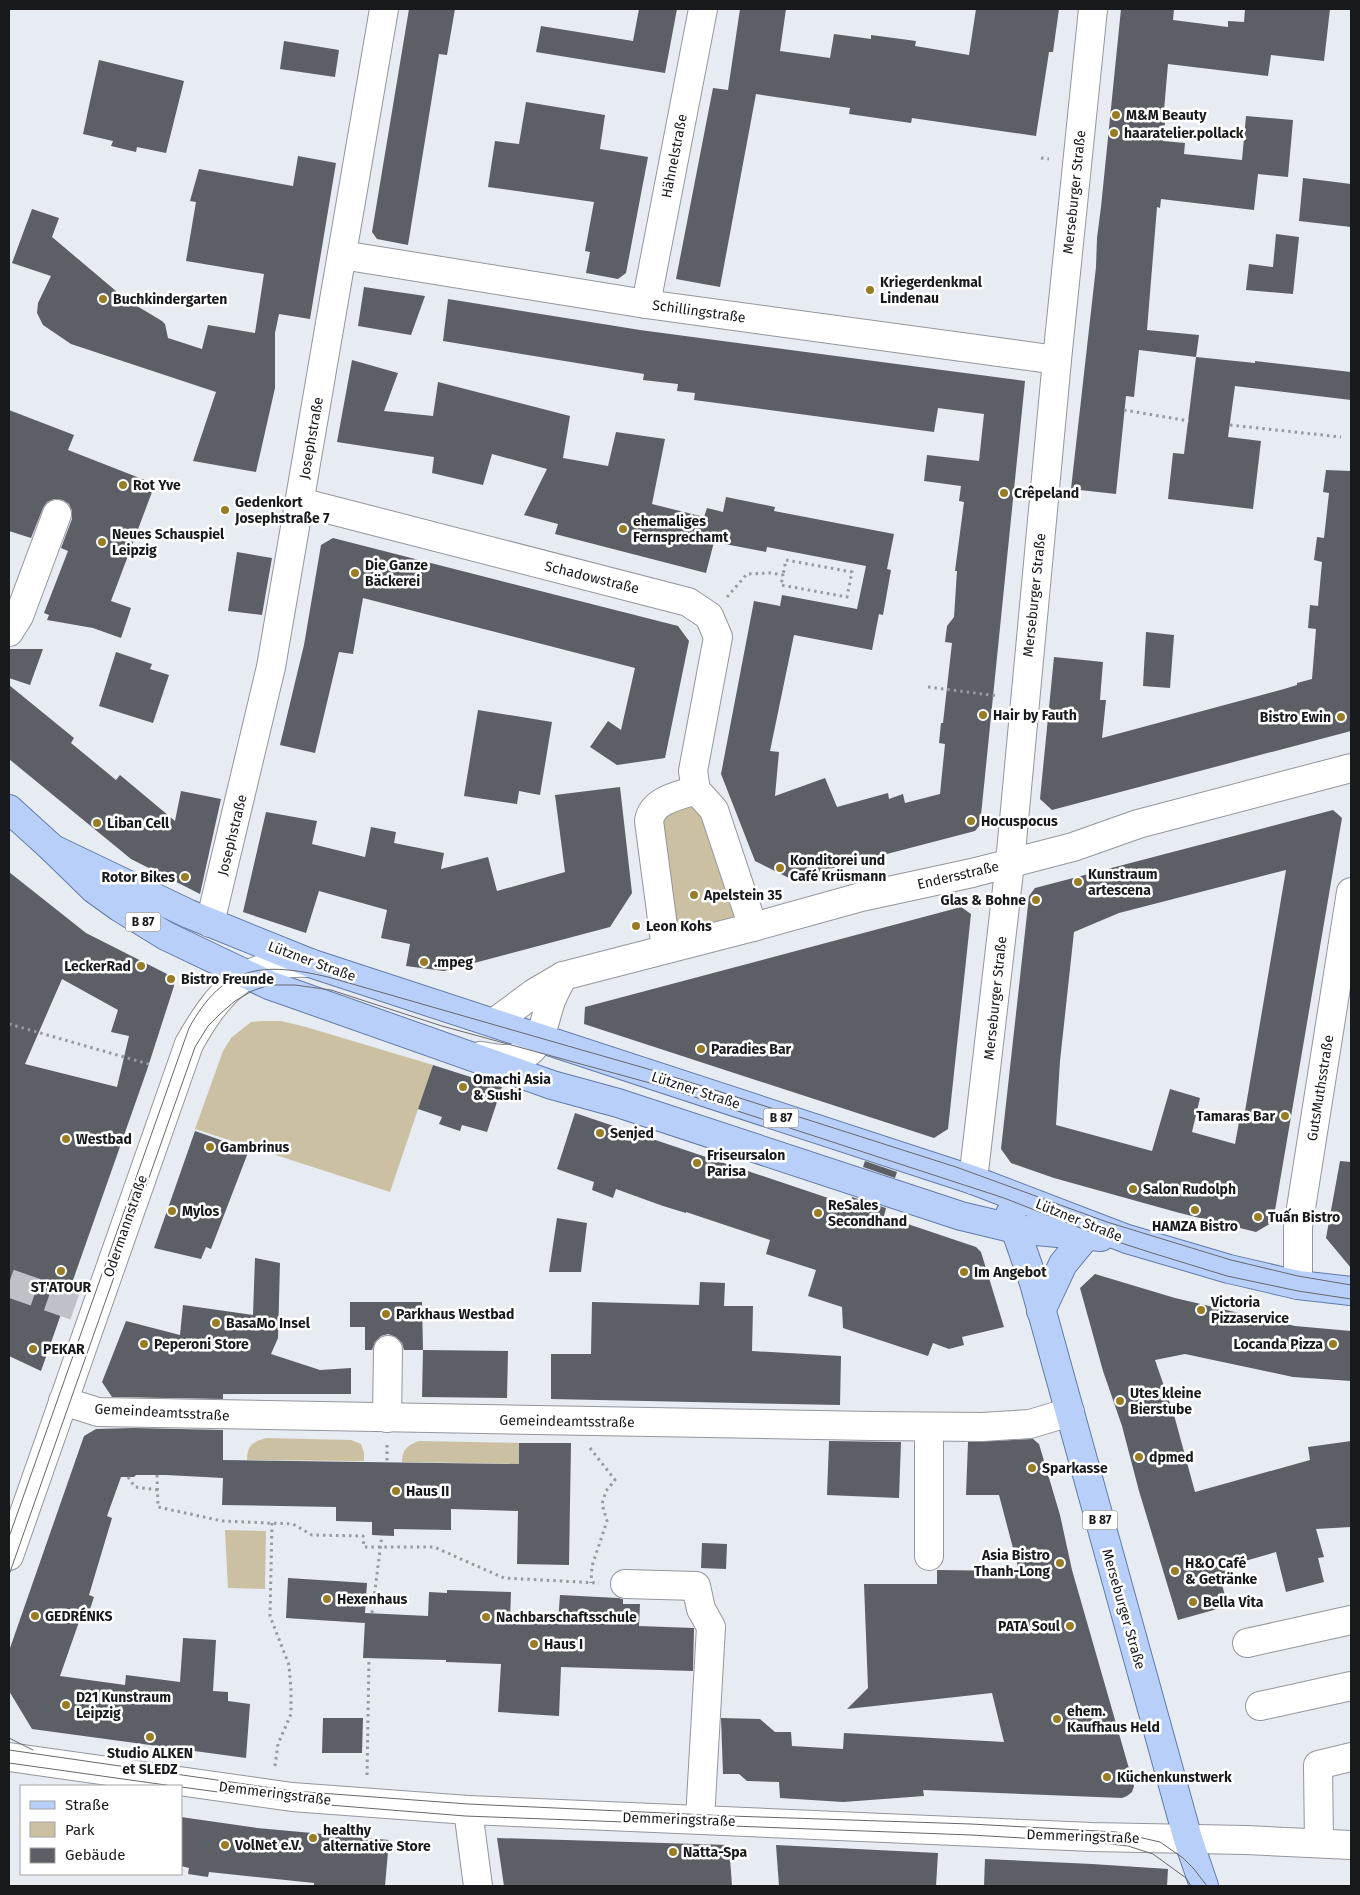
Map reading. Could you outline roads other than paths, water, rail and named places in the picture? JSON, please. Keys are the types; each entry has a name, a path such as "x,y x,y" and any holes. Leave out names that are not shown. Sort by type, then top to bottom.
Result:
{"main road":[{"name":"Lützner Straße","path":"9,809 94,889 119,907 166,936 247,976 325,1006 472,1055 500,1068 552,1085 618,1103 961,1216 1015,1229 1086,1236"},
{"name":"Lützner Straße","path":"53,849 178,910 310,963 495,1022 655,1077 1000,1189 1127,1239 1229,1269 1298,1285 1351,1291"},
{"name":"Merseburger Straße","path":"1000,1189 1034,1283 1188,1839 1204,1886"},
{"path":"1041,1311 1063,1264 1086,1236 1127,1239"}],"street":[{"name":"Josephstraße","path":"210,923 272,667 384,9"},
{"name":"Hähnelstraße","path":"646,304 703,9"},
{"name":"Merseburger Straße","path":"973,1180 1010,863 1057,360 1094,9"},
{"name":"Schillingstraße","path":"342,255 646,304 1057,360"},
{"name":"Schadowstraße","path":"300,502 688,602 709,616 718,637 693,771 696,790"},
{"path":"9,632 19,616 57,514"},
{"name":"Endersstraße","path":"495,1022 534,993 563,976 754,927 861,897 972,873 1073,847 1138,824 1351,768"},
{"path":"666,950 648,821 650,812 656,804 696,790 714,810 754,927"},
{"name":"GutsMuthsstraße","path":"1298,1285 1298,1227 1351,892"},
{"name":"Odermannstraße","path":"9,1556 189,1044 216,1001 232,986 262,968 294,962 310,963"},
{"path":"472,1055 512,1059 524,1056 531,1051 540,1038 550,1002 563,976"},
{"path":"387,1418 388,1350"},
{"name":"Gemeindeamtsstraße","path":"63,1400 98,1412 929,1427 982,1427 1030,1424 1070,1412"},
{"path":"929,1427 929,1556"},
{"path":"625,1584 696,1586 700,1609 711,1627 700,1820"},
{"path":"1247,1643 1351,1620"},
{"path":"1260,1706 1351,1686"},
{"path":"1319,1843 1318,1765 1351,1756"},
{"name":"Demmeringstraße","path":"9,1757 273,1794 468,1810 1351,1845"},
{"path":"468,1810 478,1886"}],"tunnel":[{"path":"9,1283 94,1313"}],"tram line":[{"path":"9,1537 189,1028 202,1007 216,991 231,980 247,973 265,970 284,970 328,977 655,1071 956,1167 1107,1222 1231,1260 1298,1276 1351,1285"},
{"path":"9,1575 195,1047 208,1026 235,1001 252,991 269,985 295,985 331,990 442,1026 661,1086 1004,1198 1106,1238 1227,1276 1298,1291 1351,1299"},
{"path":"9,1738 33,1750"},
{"path":"9,1750 293,1791 468,1804 730,1816 971,1824 1116,1832 1160,1842 1183,1858 1207,1886"},
{"path":"9,1763 166,1785"},
{"path":"182,1787 292,1802 465,1816 971,1835 1091,1842 1128,1846 1153,1854 1186,1878 1191,1886"}],"place":[{"name":"M&M Beauty","path":"1116,115"},
{"name":"haaratelier.pollack","path":"1114,133"},
{"name":"Kriegerdenkmal Lindenau","path":"870,290"},
{"name":"Buchkindergarten","path":"103,299"},
{"name":"Rot Yve","path":"123,485"},
{"name":"Crêpeland","path":"1004,493"},
{"name":"Gedenkort Josephstraße 7","path":"225,510"},
{"name":"ehemaliges Fernsprechamt","path":"623,529"},
{"name":"Neues Schauspiel Leipzig","path":"102,542"},
{"name":"Die Ganze Bäckerei","path":"355,573"},
{"name":"Hair by Fauth","path":"983,715"},
{"name":"Bistro Ewin","path":"1341,717"},
{"name":"Hocuspocus","path":"971,821"},
{"name":"Liban Cell","path":"97,823"},
{"name":"Konditorei und Café Krüsmann","path":"780,868"},
{"name":"Rotor Bikes","path":"185,877"},
{"name":"Kunstraum artescena","path":"1078,882"},
{"name":"Apelstein 35","path":"694,895"},
{"name":"Glas & Bohne","path":"1036,900"},
{"name":"Leon Kohs","path":"636,926"},
{"name":".mpeg","path":"424,962"},
{"name":"LeckerRad","path":"141,966"},
{"name":"Bistro Freunde","path":"171,979"},
{"name":"Paradies Bar","path":"701,1049"},
{"name":"Omachi Asia & Sushi","path":"463,1087"},
{"name":"Tamaras Bar","path":"1285,1116"},
{"name":"Senjed","path":"600,1133"},
{"name":"Westbad","path":"66,1139"},
{"name":"Gambrinus","path":"210,1147"},
{"name":"Friseursalon Parisa","path":"697,1163"},
{"name":"Salon Rudolph","path":"1133,1189"},
{"name":"HAMZA Bistro","path":"1195,1210"},
{"name":"Mylos","path":"172,1211"},
{"name":"ReSales Secondhand","path":"818,1213"},
{"name":"Tuấn Bistro","path":"1258,1217"},
{"name":"ST'ATOUR","path":"61,1271"},
{"name":"Im Angebot","path":"964,1272"},
{"name":"Victoria Pizzaservice","path":"1201,1310"},
{"name":"Parkhaus Westbad","path":"386,1314"},
{"name":"BasaMo Insel","path":"216,1323"},
{"name":"Peperoni Store","path":"144,1344"},
{"name":"Locanda Pizza","path":"1333,1344"},
{"name":"PEKAR","path":"33,1349"},
{"name":"Utes kleine Bierstube","path":"1120,1401"},
{"name":"dpmed","path":"1139,1457"},
{"name":"Sparkasse","path":"1032,1468"},
{"name":"Haus II","path":"396,1491"},
{"name":"Asia Bistro Thanh-Long","path":"1060,1563"},
{"name":"H&O Café & Getränke","path":"1175,1571"},
{"name":"Hexenhaus","path":"327,1599"},
{"name":"Bella Vita","path":"1193,1602"},
{"name":"GEDRÉNKS","path":"35,1616"},
{"name":"Nachbarschaftsschule","path":"486,1617"},
{"name":"PATA Soul","path":"1070,1626"},
{"name":"Haus I","path":"534,1644"},
{"name":"D21 Kunstraum Leipzig","path":"66,1705"},
{"name":"ehem. Kaufhaus Held","path":"1057,1719"},
{"name":"Studio ALKEN et SLEDZ","path":"150,1737"},
{"name":"Küchenkunstwerk","path":"1107,1777"},
{"name":"healthy alternative Store","path":"313,1838"},
{"name":"VolNet e.V.","path":"225,1845"},
{"name":"Natta-Spa","path":"673,1852"}]}
